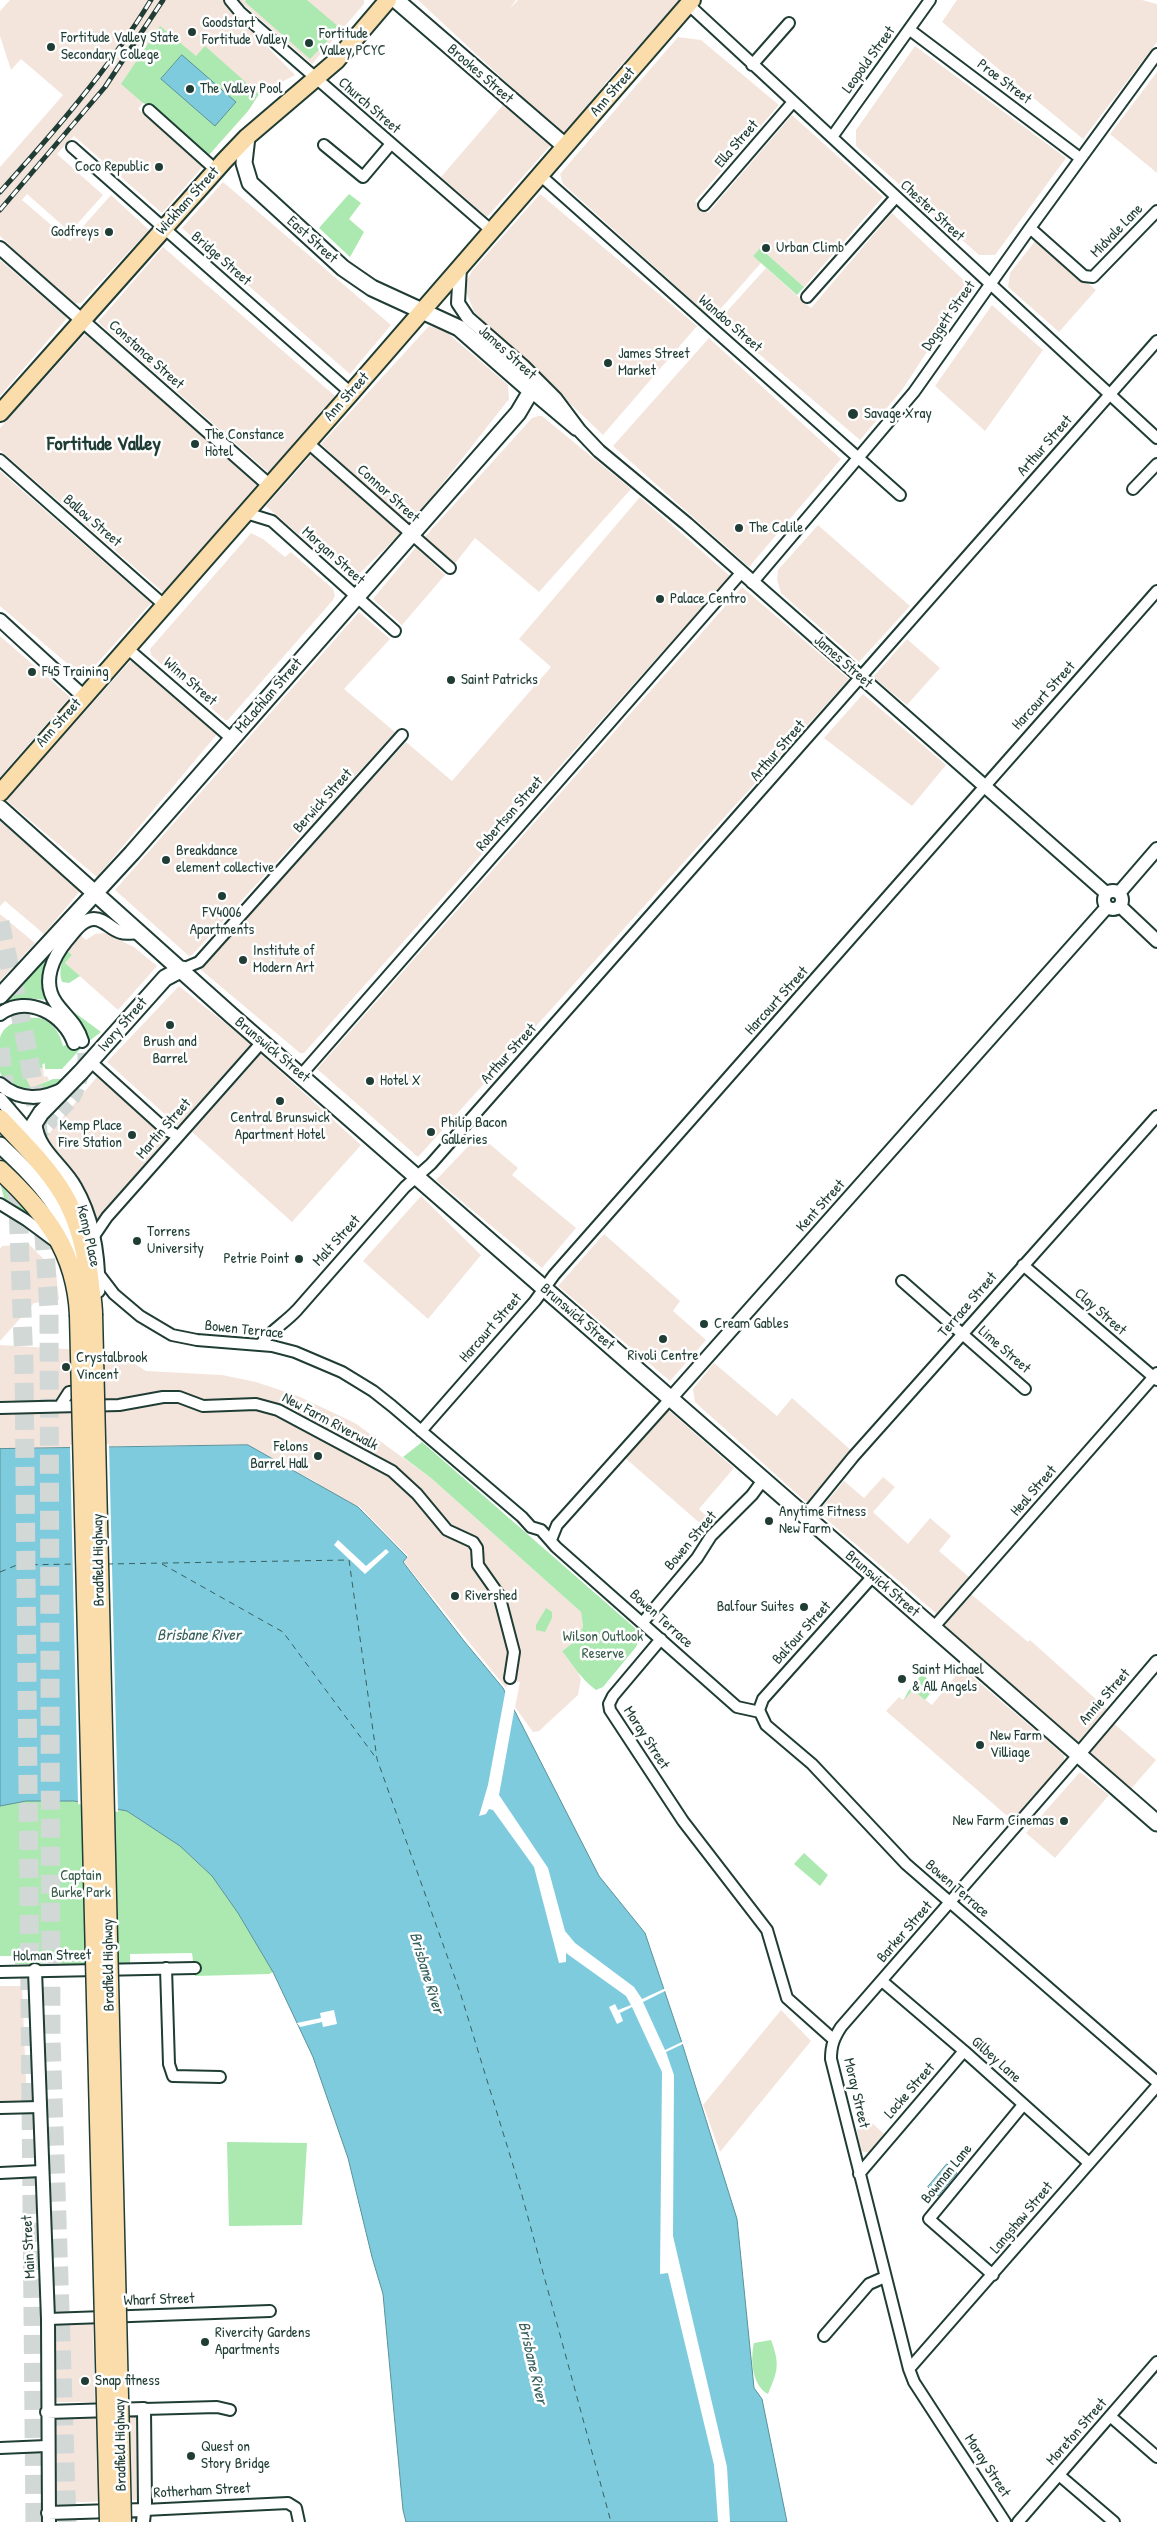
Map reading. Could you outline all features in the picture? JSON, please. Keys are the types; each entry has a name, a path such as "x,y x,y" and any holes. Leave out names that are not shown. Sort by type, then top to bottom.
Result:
{"highway":[{"name":"Kemp Place","path":"0,1119 63,1191 80,1228 92,1264"},
{"name":"Kemp Place","path":"0,1170 39,1209 65,1251 74,1272"},
{"name":"Bradfield Highway","path":"92,1264 88,1314 109,2522"},
{"name":"Bradfield Highway","path":"74,1272 88,1314 122,2522"}],"main road":[{"name":"Wickham Street","path":"0,413 82,319 247,137 336,61 388,0"},
{"name":"Brookes Street","path":"396,0 565,146"},
{"name":"Ann Street","path":"0,792 351,394 690,2"},
{"name":"East Street","path":"247,137 244,168 253,186 359,280 423,310"},
{"name":"James Street","path":"423,310 459,328 531,391"},
{"name":"McLachlan Street","path":"0,996 232,739 523,406 531,391"},
{"name":"Brunswick Street","path":"0,808 262,1042 1157,1823"},
{"name":"Ivory Street","path":"37,1142 34,1124 37,1118 91,1062 165,978 182,969"},
{"name":"Kemp Place","path":"37,1142 74,1188 84,1208 92,1239 92,1264"},
{"path":"0,1145 42,1186 63,1218 74,1249 74,1272"}],"street":[{"name":"Church Street","path":"230,0 240,12 316,80 492,231"},
{"name":"Leopold Street","path":"832,137 930,0"},
{"name":"Chester Street","path":"690,2 752,65 1157,438"},
{"path":"752,65 789,23"},
{"name":"Proe Street","path":"910,30 1080,158"},
{"name":"Doggett Street","path":"752,583 914,392 1080,158 1157,54"},
{"name":"Ella Street","path":"704,205 793,102"},
{"path":"149,110 216,170"},
{"path":"324,145 363,177 390,145"},
{"name":"Bridge Street","path":"72,147 351,394"},
{"name":"Wandoo Street","path":"540,175 900,495"},
{"path":"807,298 896,198"},
{"name":"Midvale Lane","path":"1030,228 1084,276 1093,277 1157,211"},
{"name":"Constance Street","path":"0,248 270,486"},
{"name":"James Street","path":"460,267 458,298 460,309 523,366 556,399 580,431 599,451 687,524 1106,893"},
{"name":"Arthur Street","path":"417,1176 453,1140 1157,341"},
{"name":"James Street","path":"531,391 562,419 580,431"},
{"path":"523,406 556,399"},
{"name":"Connor Street","path":"307,442 450,568"},
{"name":"Ballow Street","path":"0,460 164,605"},
{"path":"1133,489 1157,464"},
{"name":"Morgan Street","path":"246,513 272,521 395,631"},
{"name":"Robertson Street","path":"301,1075 741,573"},
{"name":"Harcourt Street","path":"421,1431 544,1288 1157,591"},
{"path":"0,620 84,696"},
{"name":"Winn Street","path":"127,648 232,739"},
{"name":"Berwick Street","path":"182,969 199,962 402,735"},
{"path":"1157,850 1119,899 1114,909 1106,907 1103,902 1106,893 1112,890 1119,899 1157,941"},
{"name":"Kent Street","path":"551,1540 557,1525 1106,907"},
{"name":"Ivory Street","path":"0,1014 16,1006 30,1006 42,1010 62,1023 78,1042 75,1024 55,1002 50,991 49,976 54,960 81,924 89,920 102,921 122,933 140,932"},
{"name":"Martin Street","path":"92,1239 101,1223 262,1042"},
{"path":"91,1062 156,1119 164,1129 178,1136"},
{"name":"Ivory Street","path":"0,1084 11,1093 26,1097 47,1095 68,1085"},
{"name":"Kemp Place","path":"0,1099 37,1142"},
{"name":"Terrace Street","path":"805,1516 853,1457 1157,1116"},
{"name":"Malt Street","path":"261,1344 273,1330 281,1327 404,1187 417,1176"},
{"name":"Kemp Place","path":"0,1204 40,1230 65,1251"},
{"path":"0,1216 7,1214 19,1216"},
{"name":"Bowen Terrace","path":"92,1264 114,1294 140,1316 164,1332 190,1340 261,1344 282,1348 342,1372 373,1391 531,1527 541,1530 556,1547 739,1708 760,1712 766,1724 812,1764 900,1859 1157,2084"},
{"name":"Clay Street","path":"1023,1266 1156,1377"},
{"name":"Lime Street","path":"902,1281 1026,1389"},
{"path":"281,1327 282,1348"},
{"name":"Heal Street","path":"933,1628 1156,1377"},
{"path":"60,1406 69,1392 101,1391 101,1406"},
{"name":"New Farm Riverwalk","path":"0,1408 101,1406 162,1397 180,1397 203,1406 265,1405 278,1410 392,1471 417,1494 447,1530 473,1542 477,1548 478,1565 499,1595 514,1652 510,1678"},
{"name":"Bowen Street","path":"642,1622 697,1558 711,1536 719,1531 763,1480"},
{"path":"541,1530 557,1525"},
{"name":"Balfour Street","path":"760,1712 763,1699 873,1576"},
{"name":"Moray Street","path":"661,1639 613,1696 609,1704 610,1710 683,1820 767,1930 787,1998 833,2039 831,2059 859,2174 914,2382 1005,2522"},
{"name":"Annie Street","path":"1078,1755 1157,1662"},
{"name":"Barker Street","path":"833,2039 1078,1755"},
{"path":"166,1968 169,2064 173,2076 220,2077"},
{"name":"Holman Street","path":"0,1972 195,1968"},
{"name":"Main Street","path":"35,1970 48,2319 46,2412 48,2518"},
{"name":"Gilbey Lane","path":"882,1981 964,2051 1023,2106 1089,2163"},
{"name":"Locke Street","path":"859,2174 964,2051"},
{"name":"Langshaw Street","path":"910,2369 1157,2084"},
{"name":"Bowman Lane","path":"993,2275 929,2220 1023,2106"},
{"path":"0,2108 40,2107"},
{"path":"0,2173 41,2171"},
{"path":"824,2336 869,2284 886,2277"},
{"name":"Wharf Street","path":"48,2319 270,2312"},
{"name":"Moreton Street","path":"1018,2522 1157,2362"},
{"path":"46,2412 217,2407 230,2410"},
{"path":"143,2516 144,2409"},
{"path":"1110,2416 1157,2457"},
{"path":"0,2448 47,2446"},
{"path":"1059,2475 1114,2522"},
{"name":"Rotherham Street","path":"48,2518 143,2516 288,2503 296,2508 298,2522"}],"shaded area":[{"path":"10,0 225,0 231,10 295,75 259,94 248,111 208,156 150,106 143,103 138,109 204,165 162,213 74,136 57,154 103,195 70,232 27,194 22,200 70,241 111,195 149,230 81,303 72,304 0,236 0,167 63,95 21,59 11,70 0,36 0,11"},
{"name":"Fortitude Valley PCYC","path":"238,0 364,0 364,4 312,64"},
{"path":"418,0 516,0 509,9 518,0 680,0 614,73 563,135"},
{"path":"957,0 1142,0 1157,4 1157,42 1083,139 942,22"},
{"path":"678,37 701,40 779,105 695,201 708,213 792,115 883,197 804,287 760,248 753,256 761,263 716,314 707,314 563,184 560,174"},
{"path":"915,46 1066,158 995,255 979,255 856,146 856,130"},
{"path":"1157,72 1157,173 1110,134"},
{"path":"503,105 550,146 487,217 441,177"},
{"path":"223,182 391,325 350,374 182,228"},
{"path":"540,194 697,326 603,435 474,312 464,286 472,271"},
{"path":"892,213 970,286 902,390 860,440 719,320 766,268 811,308"},
{"path":"1036,240 1096,290 1059,332 1008,287 1010,273"},
{"path":"163,247 335,396 269,473 98,322"},
{"path":"0,260 67,318 0,396"},
{"path":"992,305 1043,350 985,431 935,386"},
{"path":"429,326 444,330 508,385 509,399 409,526 321,444"},
{"path":"85,334 258,483 164,593 0,450 0,428"},
{"path":"709,338 841,459 749,567 613,446"},
{"path":"542,416 631,489 539,592 475,538 453,566 422,540 532,418"},
{"path":"313,453 401,533 356,577 348,577 266,506"},
{"path":"0,471 151,603 84,678 0,606"},
{"path":"640,497 730,576 304,1053 300,1053 200,969 406,742 452,781 551,667 519,639"},
{"path":"818,525 910,606 859,662 781,593 777,580 778,570"},
{"path":"251,533 263,539 285,557 291,552 333,589 335,595 333,600 228,720 225,720 151,655 150,649"},
{"path":"416,547 445,575 402,625 373,599"},
{"path":"742,587 849,679 418,1157 317,1069"},
{"path":"359,612 390,639 344,689 395,732 192,955 189,956 115,890"},
{"path":"0,636 70,697 0,777"},
{"path":"907,639 940,668 907,705 873,677"},
{"path":"133,658 218,733 97,877 6,800"},
{"path":"863,694 946,765 912,806 824,738"},
{"path":"0,821 80,891 44,934 5,901 0,906"},
{"path":"0,914 35,943 0,981"},
{"path":"105,933 134,947 157,966 118,1010 65,963 72,955 66,950 80,935 86,940 95,934"},
{"path":"179,986 251,1044 178,1126 107,1062"},
{"path":"261,1054 361,1145 292,1222 192,1132"},
{"path":"43,1067 44,1077 47,1076 49,1080 31,1089 25,1075"},
{"name":"Kemp Place Fire Station","path":"97,1077 167,1138 94,1222 83,1186 46,1137"},
{"path":"479,1135 518,1168 512,1175 576,1228 542,1268 436,1180"},
{"path":"421,1196 481,1255 428,1319 363,1261"},
{"path":"604,1234 680,1301 673,1311 706,1340 670,1381 558,1286"},
{"path":"29,1244 56,1272 59,1300 34,1303 0,1341 0,1249 2,1246"},
{"path":"0,1345 116,1352 146,1371 222,1375 256,1382 298,1396 355,1423 431,1478 581,1612 583,1627 574,1642 562,1651 581,1679 578,1695 539,1731 533,1732 515,1707 520,1682 508,1681 506,1688 404,1562 408,1556 359,1506 334,1499 316,1482 247,1445 115,1446 115,1474 0,1452"},
{"path":"714,1363 777,1416 792,1398 852,1451 807,1503 695,1402 693,1389"},
{"path":"666,1408 734,1468 699,1509 716,1525 710,1532 624,1457"},
{"path":"883,1477 895,1487 873,1512 908,1544 930,1518 951,1536 939,1551 969,1577 937,1614 818,1512 844,1481 864,1498"},
{"path":"971,1594 1028,1642 1030,1640 1107,1709 1077,1743 944,1626"},
{"path":"962,1668 1064,1755 1064,1761 1013,1821 886,1711 899,1697 903,1700 913,1690 932,1705"},
{"path":"1112,1722 1156,1760 1131,1789 1086,1751"},
{"name":"New Farm Cinemas","path":"1080,1772 1109,1795 1055,1858 1026,1833"},
{"path":"0,1986 22,1986 27,2103 0,2104"},
{"path":"781,2010 811,2041 720,2152 703,2105"},
{"path":"868,2119 885,2135 869,2153 861,2151 857,2130"},
{"path":"93,2323 95,2402 56,2402 53,2325"},
{"path":"138,2417 139,2500 56,2503 54,2419"}],"green space":[{"name":"Fortitude Valley PCYC","path":"246,0 307,0 340,28 310,59 245,2"},
{"name":"The Valley Pool","path":"160,26 196,56 205,46 259,94 248,111 208,156 150,106 143,103 121,84"},
{"path":"349,194 361,203 349,219 364,232 350,257 319,228"},
{"path":"760,248 804,287 797,295 753,256"},
{"path":"66,950 72,955 65,963 80,976 69,983 62,982 60,974"},
{"path":"48,957 43,976 48,1000 25,998 6,1004"},
{"path":"74,1012 101,1032 84,1045 62,1069 45,1069 45,1063 42,1065 43,1067 25,1076 31,1088 53,1079 63,1079 56,1084 38,1090 20,1090 11,1087 0,1072 0,1038 6,1028 22,1019 39,1018 55,1028 63,1046 86,1039 83,1026"},
{"path":"0,1182 32,1210 27,1216 5,1202"},
{"name":"Wilson Outlook Reserve","path":"422,1442 636,1629 640,1637 636,1647 603,1687 596,1690 591,1686 577,1672 562,1651 574,1642 583,1627 581,1612 431,1478 403,1457"},
{"path":"546,1608 552,1612 552,1618 545,1632 536,1630 536,1625"},
{"path":"922,1674 936,1686 925,1700 913,1690 903,1701 909,1690"},
{"name":"Captain Burke Park","path":"26,1801 74,1801 127,1811 180,1846 212,1876 238,1913 273,1972 269,1974 195,1976 192,1953 130,1954 130,1967 15,1964 15,1956 0,1956 0,1806"},
{"path":"804,1853 828,1875 820,1886 794,1864"},
{"path":"227,2142 307,2143 302,2225 229,2226"},
{"path":"771,2340 776,2355 777,2367 768,2394 758,2385 752,2357 754,2343"}],"water":[{"path":"182,55 236,102 215,126 161,79"},
{"name":"Brisbane River","path":"248,1445 358,1507 407,1557 403,1562 503,1688 599,1876 645,1933 681,2040 737,2219 754,2388 762,2399 787,2522 406,2522 403,2510 383,2294 348,2158 313,2057 273,1972 238,1913 212,1876 180,1846 127,1811 74,1801 26,1801 0,1806 0,1449"},
{"path":"947,2164 957,2173 938,2196 928,2187"}],"pier":[{"path":"109,1444 118,1812 78,1804 70,1445"},
{"path":"338,1540 366,1566 386,1549 389,1552 365,1574 334,1545"},
{"path":"506,1688 515,1706 499,1795 548,1868 565,1931 575,1943 634,1987 642,1999 666,1988 667,1990 643,2002 665,2050 684,2041 685,2043 666,2052 674,2075 673,2236 727,2467 730,2522 718,2522 714,2465 668,2273 660,2274 662,2072 632,2007 620,2013 623,2021 617,2024 609,2007 615,2004 618,2010 631,2005 626,1996 566,1953 566,1962 559,1963 534,1867 493,1810 489,1809 486,1814 479,1816 488,1785"},
{"path":"334,2010 337,2024 323,2027 322,2022 300,2027 297,2023 321,2018 320,2013"}],"ferry route":[{"path":"107,1564 349,1560 377,1759 460,1992 520,2188 611,2522"},
{"path":"0,1572 17,1565 78,1564"},
{"path":"162,1564 283,1632 376,1758"}],"tunnel":[{"path":"0,922 28,1053 38,1132"},
{"path":"0,1178 74,1099 83,1071 82,1041"},
{"path":"0,1048 18,1206 24,1366 35,2522"},
{"path":"40,1175 49,1310 51,2038 67,2522"}],"railway":[{"path":"0,192 99,75 135,26 151,0"},
{"path":"0,210 105,87 163,0"}],"place":[{"name":"Goodstart Fortitude Valley","path":"192,32"},
{"name":"Fortitude Valley PCYC","path":"309,43"},
{"name":"Fortitude Valley State Secondary College","path":"51,47"},
{"name":"The Valley Pool","path":"190,89"},
{"name":"Coco Republic","path":"159,167"},
{"name":"Godfreys","path":"109,232"},
{"name":"Urban Climb","path":"766,248"},
{"name":"James Street Market","path":"608,363"},
{"name":"Savage Xray","path":"853,414"},
{"name":"The Constance Hotel","path":"195,444"},
{"name":"The Calile","path":"739,528"},
{"name":"Palace Centro","path":"660,599"},
{"name":"F45 Training","path":"32,672"},
{"name":"Saint Patricks","path":"451,680"},
{"name":"Breakdance element collective","path":"166,860"},
{"name":"FV4006 Apartments","path":"222,896"},
{"name":"Institute of Modern Art","path":"243,960"},
{"name":"Brush and Barrel","path":"170,1025"},
{"name":"Hotel X","path":"370,1081"},
{"name":"Central Brunswick Apartment Hotel","path":"280,1101"},
{"name":"Philip Bacon Galleries","path":"431,1132"},
{"name":"Kemp Place Fire Station","path":"132,1135"},
{"name":"Torrens University","path":"137,1241"},
{"name":"Petrie Point","path":"299,1259"},
{"name":"Cream Gables","path":"704,1324"},
{"name":"Rivoli Centre","path":"663,1339"},
{"name":"Crystalbrook Vincent","path":"66,1367"},
{"name":"Felons Barrel Hall","path":"318,1456"},
{"name":"Anytime Fitness New Farm","path":"769,1521"},
{"name":"Rivershed","path":"455,1596"},
{"name":"Balfour Suites","path":"804,1607"},
{"name":"Saint Michael & All Angels","path":"902,1679"},
{"name":"New Farm Villiage","path":"980,1745"},
{"name":"New Farm Cinemas","path":"1064,1821"},
{"name":"Rivercity Gardens Apartments","path":"205,2342"},
{"name":"Snap fitness","path":"85,2381"},
{"name":"Quest on Story Bridge","path":"191,2456"}],"district":[{"name":"Fortitude Valley","path":"104,445"}]}
